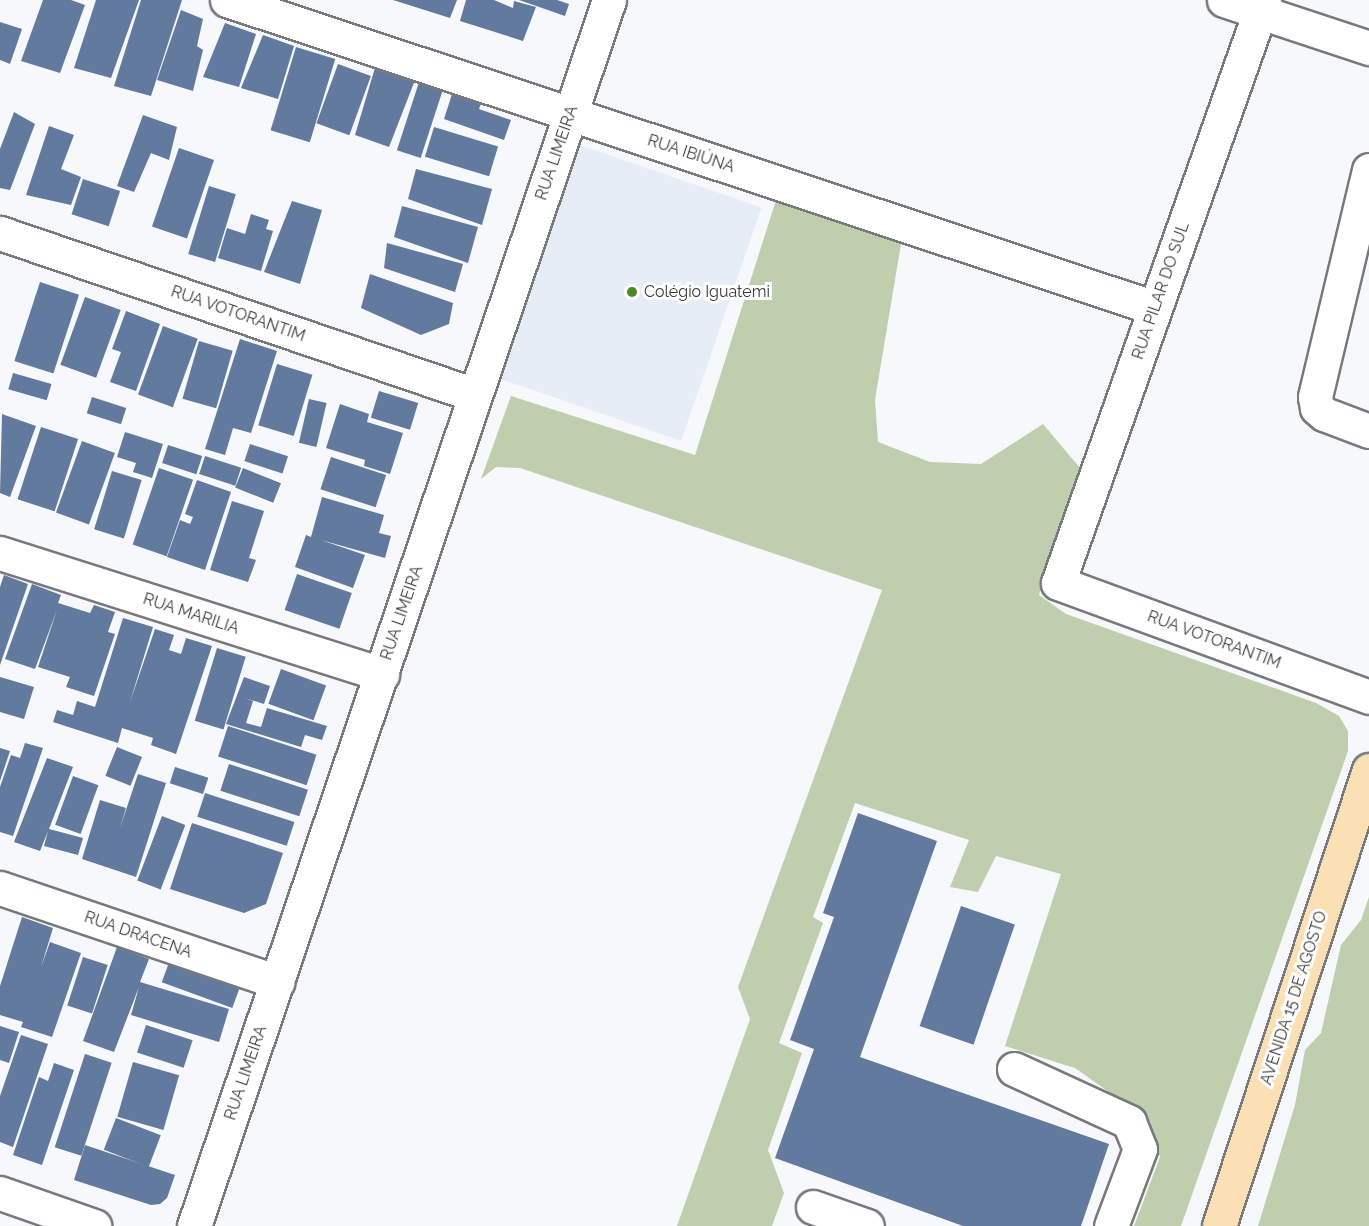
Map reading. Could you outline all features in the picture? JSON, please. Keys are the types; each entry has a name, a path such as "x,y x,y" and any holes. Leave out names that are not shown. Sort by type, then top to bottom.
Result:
{"main road":[{"name":"AVENIDA 15 DE AGOSTO","path":"1219,1226 1369,770"}],"street":[{"name":"RUA IBIÚNA","path":"227,0 1155,308"},
{"name":"RUA LIMEIRA","path":"194,1226 609,0"},
{"path":"1224,0 1262,6 1369,48"},
{"name":"RUA PILAR DO SUL","path":"1058,583 1262,6"},
{"path":"1369,170 1315,397 1317,408 1324,414 1369,431"},
{"name":"RUA VOTORANTIM","path":"0,233 475,395"},
{"name":"RUA MARILIA","path":"0,553 382,674"},
{"name":"RUA VOTORANTIM","path":"1058,583 1369,697"},
{"name":"RUA DRACENA","path":"0,888 277,982"},
{"path":"1014,1069 1130,1122 1140,1149 1111,1226"},
{"path":"0,1193 94,1226"},
{"path":"813,1207 867,1226"}],"shaded area":[{"name":"Colégio Iguatemi","path":"580,145 762,208 681,441 500,379"}],"green space":[{"path":"777,197 901,244 875,400 878,442 930,462 981,464 1043,424 1080,468 1039,595 1066,614 1316,703 1339,716 1348,731 1348,751 1181,1226 1134,1226 1160,1157 1147,1119 1075,1068 1005,1046 1061,874 996,856 978,892 950,887 969,840 855,803 813,917 823,923 779,1043 802,1053 768,1150 784,1193 772,1226 677,1226 750,1019 738,987 882,590 520,468 496,467 481,479 511,396 695,455"},
{"path":"1369,897 1369,1226 1258,1226 1295,1105 1305,1050 1321,1033 1341,945 1361,920"}],"building":[{"path":"43,0 71,0 85,5 60,73 21,61"},
{"path":"96,0 139,0 111,78 74,68"},
{"path":"141,0 182,0 151,96 114,86"},
{"path":"393,0 457,0 450,18"},
{"path":"466,0 494,0 513,8 514,1 536,7 523,41 460,21"},
{"path":"519,0 557,0 569,4 565,16"},
{"path":"181,10 203,19 197,46 203,50 193,91 157,80"},
{"path":"0,22 22,29 10,64 0,60"},
{"path":"225,23 256,34 239,87 203,77"},
{"path":"263,35 294,46 278,99 241,88"},
{"path":"296,47 335,59 310,142 271,130"},
{"path":"377,61 417,75 389,147 355,135"},
{"path":"338,64 371,76 349,135 316,123"},
{"path":"421,76 445,84 421,158 397,150"},
{"path":"454,88 483,98 479,109 511,120 504,140 444,119"},
{"path":"14,112 35,124 10,190 0,188 0,149"},
{"path":"143,115 177,127 169,160 151,153 134,192 117,186"},
{"path":"49,126 74,135 61,169 81,177 71,205 26,195"},
{"path":"434,127 498,147 489,176 425,157"},
{"path":"179,148 214,160 187,239 152,226"},
{"path":"416,169 492,189 482,225 408,199"},
{"path":"83,179 120,191 109,226 72,214"},
{"path":"209,186 236,194 215,262 188,254"},
{"path":"292,201 322,210 300,284 264,272"},
{"path":"402,206 478,227 468,263 394,237"},
{"path":"251,214 269,220 266,229 273,231 261,271 218,258 227,228 245,234"},
{"path":"387,243 463,264 455,292 384,268"},
{"path":"370,274 453,303 449,324 421,335 361,308"},
{"path":"40,282 79,295 53,374 14,361"},
{"path":"85,297 121,310 96,378 60,365"},
{"path":"126,311 160,324 136,391 110,382 121,352 112,349"},
{"path":"163,326 198,339 173,407 138,395"},
{"path":"240,339 277,351 251,433 233,428 225,455 205,449"},
{"path":"199,341 233,351 216,408 182,399"},
{"path":"277,364 312,375 294,436 258,425"},
{"path":"13,373 51,384 47,400 8,389"},
{"path":"379,391 418,403 410,430 371,418"},
{"path":"92,397 126,408 121,424 87,413"},
{"path":"309,399 327,403 316,447 299,443"},
{"path":"340,404 369,414 367,422 403,433 390,474 364,466 365,460 326,448"},
{"path":"2,414 36,426 10,497 0,493"},
{"path":"41,427 78,439 55,511 18,499"},
{"path":"125,432 163,444 152,478 133,472 136,463 117,457"},
{"path":"82,441 115,453 89,524 56,512"},
{"path":"250,444 288,456 282,473 244,461"},
{"path":"168,445 202,456 196,474 162,463"},
{"path":"205,456 241,468 235,486 199,474"},
{"path":"331,457 386,475 376,507 320,489"},
{"path":"159,468 193,480 167,556 133,545"},
{"path":"243,468 281,483 273,503 235,487"},
{"path":"112,471 142,480 124,538 94,529"},
{"path":"197,480 231,492 205,570 167,557 180,520 190,524 193,517 185,514"},
{"path":"322,497 384,515 379,533 391,536 385,558 321,540 365,555 353,588 295,567 306,535 311,537"},
{"path":"232,501 264,511 249,558 256,560 248,582 210,570"},
{"path":"297,574 352,593 339,629 285,610"},
{"path":"4,575 28,584 0,665 0,587"},
{"path":"32,584 61,595 58,603 90,613 94,605 115,612 108,632 115,634 94,696 66,687 70,677 38,667 57,610 35,669 5,659"},
{"path":"123,618 153,627 130,702 155,629 174,635 169,650 181,654 186,638 212,646 176,754 151,745 153,738 122,728 118,743 53,722 57,710 73,715 77,701 95,707"},
{"path":"217,648 246,657 223,729 195,721"},
{"path":"281,669 326,685 313,720 268,704"},
{"path":"0,677 34,687 24,719 0,712"},
{"path":"244,677 270,686 264,704 245,698 253,701 246,723 261,727 267,708 327,726 322,740 305,735 301,747 226,724"},
{"path":"228,726 316,755 307,785 218,756"},
{"path":"25,743 43,748 13,836 0,832 0,787 11,755 20,758"},
{"path":"117,747 142,757 130,786 105,776"},
{"path":"0,748 10,751 0,781"},
{"path":"47,758 73,767 49,829 83,838 78,855 44,846 48,831 40,851 14,842"},
{"path":"229,764 308,790 299,816 220,791"},
{"path":"175,767 208,778 203,794 170,783"},
{"path":"138,774 166,783 136,877 82,859 100,800 126,808 120,828"},
{"path":"73,776 98,785 81,834 55,825"},
{"path":"205,793 294,822 287,846 197,817"},
{"path":"858,813 937,841 860,1057 1109,1144 1081,1226 963,1226 775,1158 814,1049 790,1040 834,917 823,913"},
{"path":"162,816 185,825 161,889 137,880"},
{"path":"192,823 283,853 266,904 244,913 170,889"},
{"path":"961,906 1015,925 974,1045 920,1026"},
{"path":"22,917 53,928 41,967 50,942 81,953 52,1037 21,1027 23,1022 0,1015 0,986"},
{"path":"117,947 149,959 140,982 229,1009 219,1042 131,1015 139,987 114,1052 83,1041"},
{"path":"83,957 108,965 92,1014 67,1006"},
{"path":"171,957 241,983 232,1008 162,982"},
{"path":"146,1025 193,1040 184,1068 137,1053"},
{"path":"0,1026 19,1032 9,1063 0,1060"},
{"path":"21,1035 48,1044 13,1147 0,1142 0,1096"},
{"path":"85,1054 112,1063 81,1156 55,1147"},
{"path":"133,1062 179,1075 163,1130 117,1117"},
{"path":"54,1063 74,1070 42,1165 13,1155 39,1077 48,1081"},
{"path":"116,1118 161,1135 149,1167 104,1150"},
{"path":"85,1145 175,1175 167,1198 160,1204 151,1205 74,1180"}],"place":[{"name":"Colégio Iguatemi","path":"632,292"}]}
